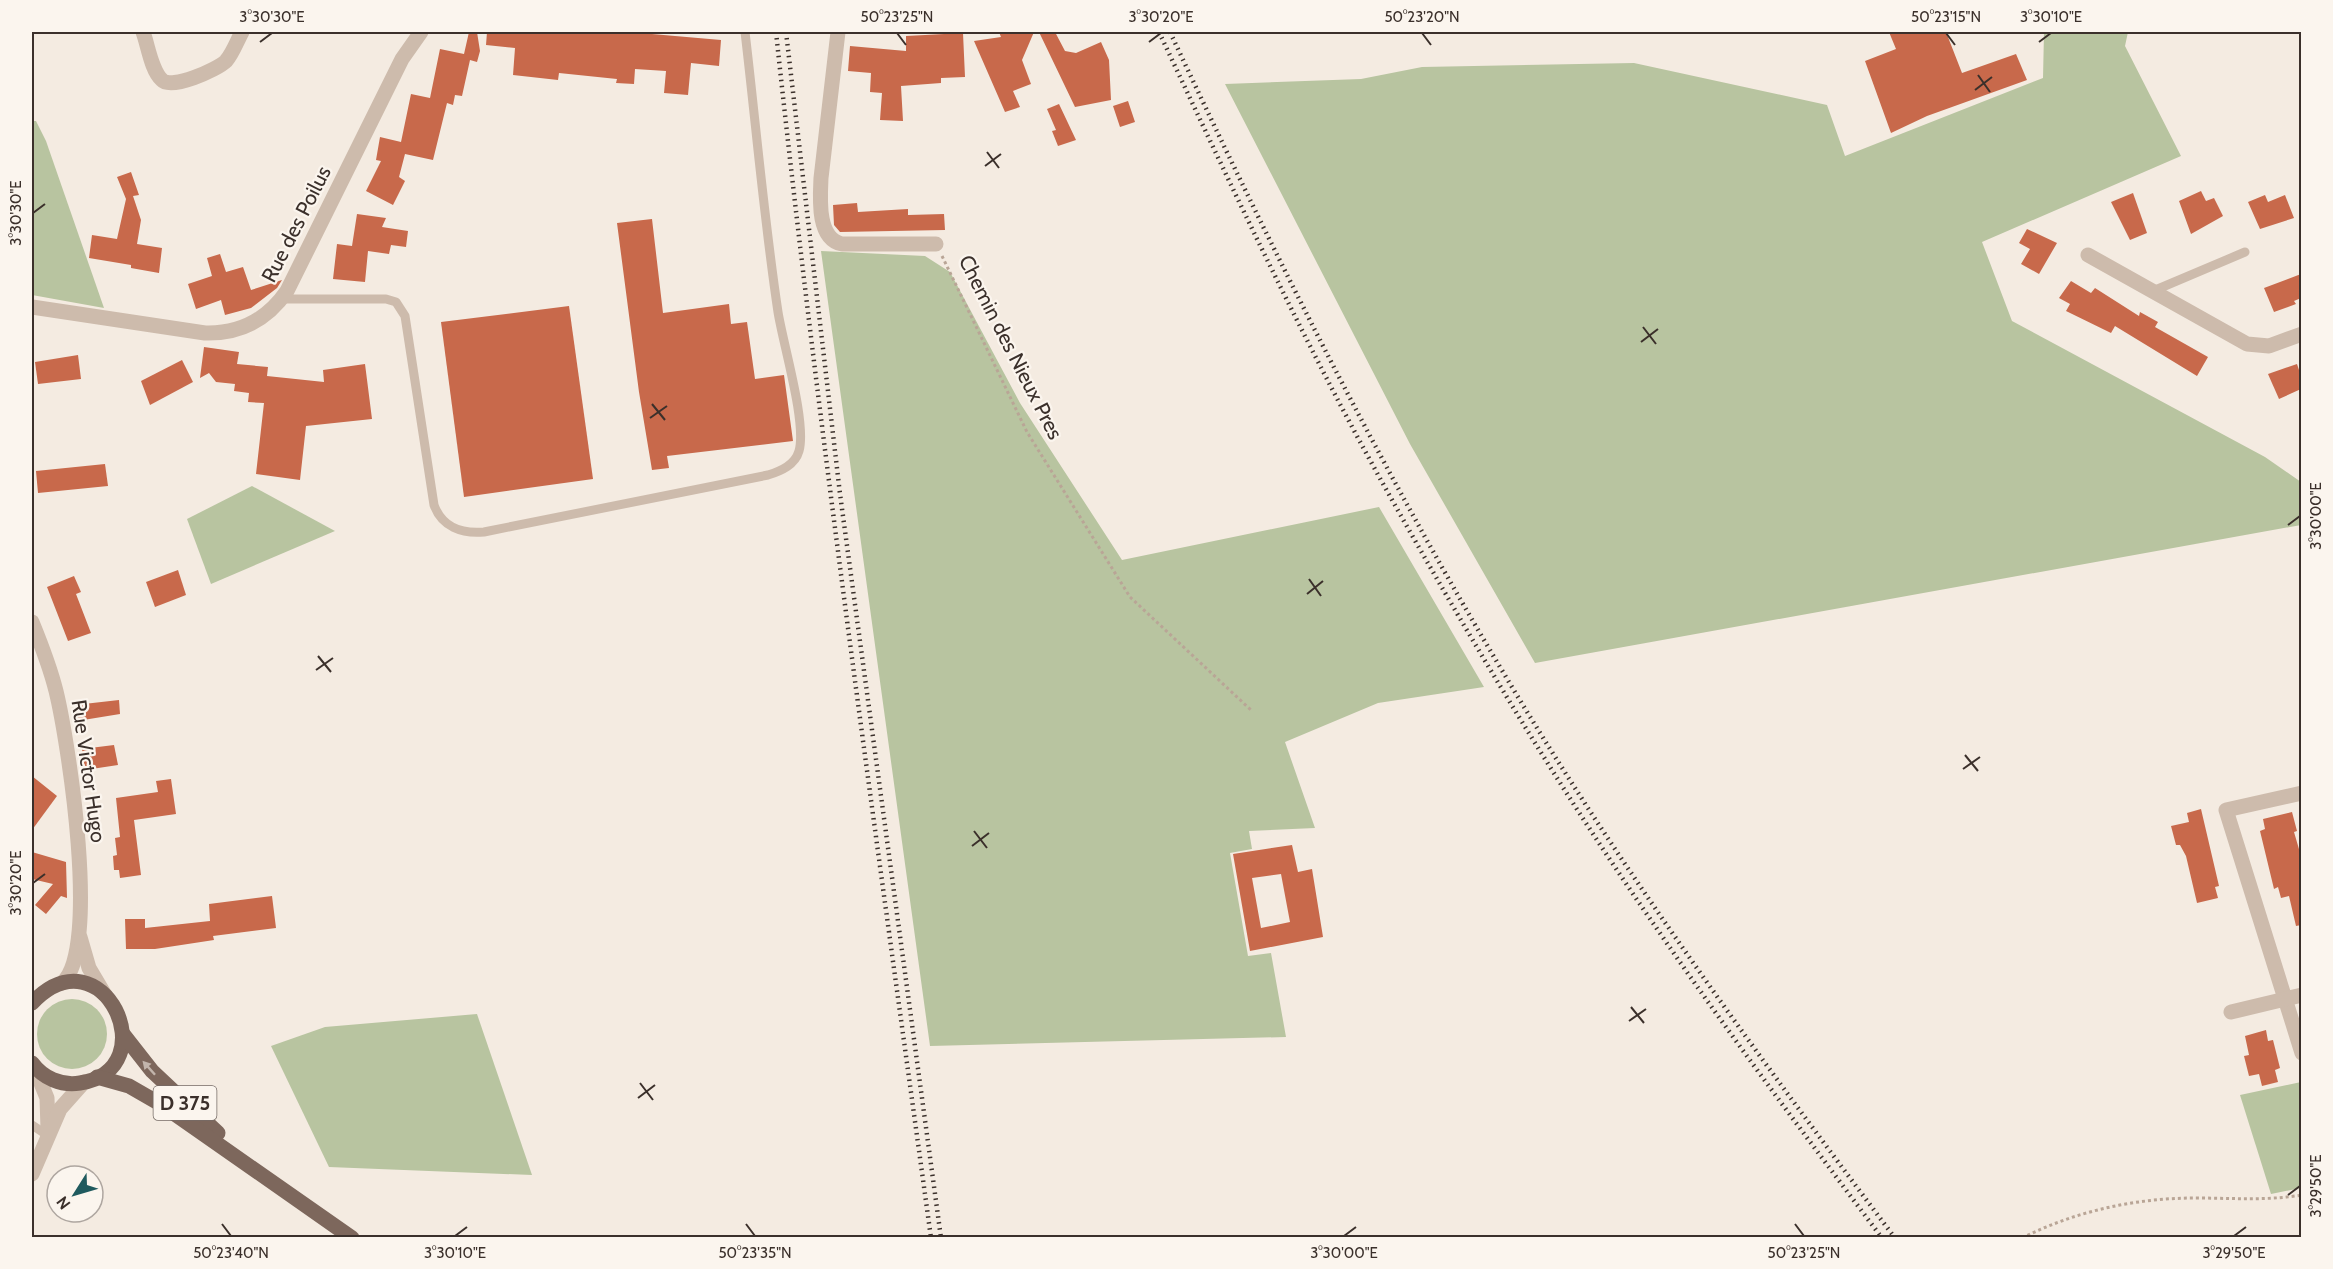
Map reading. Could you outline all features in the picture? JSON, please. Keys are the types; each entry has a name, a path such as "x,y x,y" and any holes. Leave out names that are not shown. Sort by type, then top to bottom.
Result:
{"main road":[{"path":"32,1003 38,988 62,983 87,984 105,995 119,1012 123,1034 116,1059 91,1080 57,1081 32,1064"},
{"name":"D 375","path":"123,1034 160,1079 253,1166"},
{"name":"D 375","path":"91,1080 129,1086 144,1094 253,1166 352,1238"}],"street":[{"path":"143,32 159,76 165,82 173,84 225,62 242,32"},
{"name":"Rue des Poilus","path":"32,307 186,331 223,333 252,324 268,313 281,299 402,59 421,32"},
{"name":"Chemin des Nieux Pres","path":"838,32 821,178 821,200 826,234 833,242 842,244 936,244"},
{"path":"2088,255 2247,344 2269,346 2301,334"},
{"name":"Rue Victor Hugo","path":"32,622 56,688 71,769 78,845 79,931 72,969 62,983"},
{"path":"2301,793 2226,810 2301,1053"},
{"name":"Rue Victor Hugo","path":"79,931 89,968 105,995"},
{"path":"2231,1012 2301,995"},
{"path":"32,1064 47,1098 47,1135"},
{"path":"32,1174 60,1109 91,1080"}],"lane":[{"path":"281,299 386,299 400,306 405,316 434,505 441,518 459,531 484,532 768,475 787,467 799,451 799,431 790,366 778,310 745,32"},
{"path":"2152,291 2245,252"},
{"path":"32,1125 47,1135"}],"path":[{"name":"Chemin des Nieux Pres","path":"936,244 1027,432 1130,597 1252,711"},
{"path":"2022,1238 2067,1218 2122,1204 2194,1198 2262,1200 2301,1195"}],"green space":[{"path":"2044,32 2128,32 2125,46 2181,156 1982,242 2012,321 2265,457 2301,482 2301,525 1535,663 1410,444 1225,84 1361,79 1422,67 1634,63 1827,105 1845,156 2043,78"},
{"path":"32,121 36,121 46,141 104,308 32,295"},
{"path":"821,251 925,256 950,272 1020,403 1122,560 1379,507 1484,687 1378,703 1285,742 1315,828 1249,831 1252,849 1230,853 1248,956 1271,953 1286,1037 930,1046"},
{"path":"252,486 335,531 211,584 187,519"},
{"path":"72,999 85,1002 97,1009 104,1021 107,1034 104,1047 97,1059 85,1066 72,1069 59,1066 47,1059 40,1047 37,1034 40,1021 47,1009 59,1002"},
{"path":"477,1014 532,1175 329,1167 271,1046 325,1027"},
{"path":"2301,1082 2301,1188 2271,1194 2240,1095"}],"building":[{"path":"469,32 477,32 480,51 477,62 470,60 462,96 455,95 453,105 447,103 433,160 405,154 399,177 405,181 393,205 366,191 381,161 376,160 380,137 401,142 411,94 430,98 440,49 464,54"},
{"path":"487,32 629,32 721,40 719,66 691,63 688,95 664,93 666,71 635,69 634,84 616,83 617,79 559,73 558,80 513,75 515,48 486,45"},
{"path":"999,32 1034,32 1022,60 1031,84 1013,91 1020,107 1005,112 974,41 1001,37"},
{"path":"1039,32 1055,32 1065,51 1076,53 1101,42 1109,60 1111,100 1075,107"},
{"path":"1889,32 1946,32 1962,73 2016,54 2027,80 1927,116 1891,133 1865,61 1896,49"},
{"path":"963,33 965,77 941,78 941,83 901,86 903,121 880,120 882,93 870,92 871,73 848,71 850,46 906,51 906,36"},
{"path":"1128,101 1135,122 1120,127 1113,106"},
{"path":"1059,104 1076,140 1058,146 1052,131 1056,130 1047,109"},
{"path":"131,172 139,195 133,196 141,220 137,244 162,248 159,273 131,268 131,265 89,258 92,235 117,239 126,199 117,177"},
{"path":"2201,191 2206,201 2214,198 2223,216 2191,234 2179,201"},
{"path":"2133,193 2147,233 2130,240 2111,202"},
{"path":"2265,195 2268,202 2285,195 2294,218 2260,229 2248,202"},
{"path":"857,203 858,212 908,209 908,215 944,214 945,230 840,232 834,225 833,205"},
{"path":"357,214 386,218 382,227 408,231 406,247 391,245 389,254 368,251 365,282 333,279 337,244 352,246"},
{"path":"652,219 663,313 729,304 731,324 747,322 755,379 784,375 793,441 667,456 669,468 652,470 639,392 617,223"},
{"path":"2027,229 2057,243 2039,274 2021,264 2030,249 2019,243"},
{"path":"220,254 226,272 243,267 251,290 282,280 277,288 251,308 225,315 221,300 196,309 188,284 212,276 207,258"},
{"path":"2301,274 2301,298 2294,301 2296,304 2274,312 2264,288"},
{"path":"2071,281 2091,293 2095,288 2139,316 2140,312 2158,322 2155,327 2208,357 2197,376 2115,326 2111,333 2066,311 2070,304 2059,298"},
{"path":"569,306 593,479 464,497 441,322"},
{"path":"204,347 239,352 237,364 268,367 267,376 324,382 323,370 365,364 372,419 306,426 300,480 256,474 264,403 248,402 249,393 234,391 235,384 216,382 209,373 200,378"},
{"path":"78,355 81,379 38,384 35,362"},
{"path":"182,360 193,382 150,405 141,381"},
{"path":"2297,364 2301,376 2301,389 2279,399 2268,374"},
{"path":"105,464 108,486 38,493 36,471"},
{"path":"178,570 186,595 155,607 146,582"},
{"path":"74,576 81,592 76,594 91,633 68,641 47,587"},
{"path":"119,700 120,714 77,721 75,705"},
{"path":"114,745 118,765 85,770 82,749"},
{"path":"32,776 57,796 32,830"},
{"path":"171,779 176,814 134,820 141,875 120,878 119,870 114,870 113,856 117,855 115,838 120,837 116,798 158,792 156,781"},
{"path":"2201,809 2219,886 2215,887 2218,898 2197,903 2186,856 2180,845 2176,845 2171,826 2189,822 2187,813"},
{"path":"2292,812 2297,831 2294,832 2301,856 2301,925 2296,926 2289,896 2281,898 2278,887 2274,889 2260,831 2265,829 2263,819"},
{"path":"1292,845 1298,872 1312,869 1323,937 1250,951 1233,854","holes":["1281,874 1290,922 1261,928 1252,878"]},
{"path":"32,852 66,862 67,898 61,896 46,914 35,905 53,884 32,879"},
{"path":"272,896 276,928 213,936 214,940 155,949 126,949 125,919 145,919 145,928 210,921 209,904"},
{"path":"2266,1030 2268,1041 2273,1040 2280,1068 2275,1070 2278,1082 2262,1086 2259,1074 2249,1076 2244,1056 2249,1055 2245,1036"}],"railway":[{"path":"776,32 829,485 931,1238"},
{"path":"786,32 840,494 941,1238"},
{"path":"1159,32 1244,212 1333,390 1396,507 1488,666 1552,770 1653,923 1737,1042 1882,1238"},
{"path":"1170,32 1286,274 1368,433 1500,667 1545,741 1640,886 1740,1029 1895,1238"}]}
